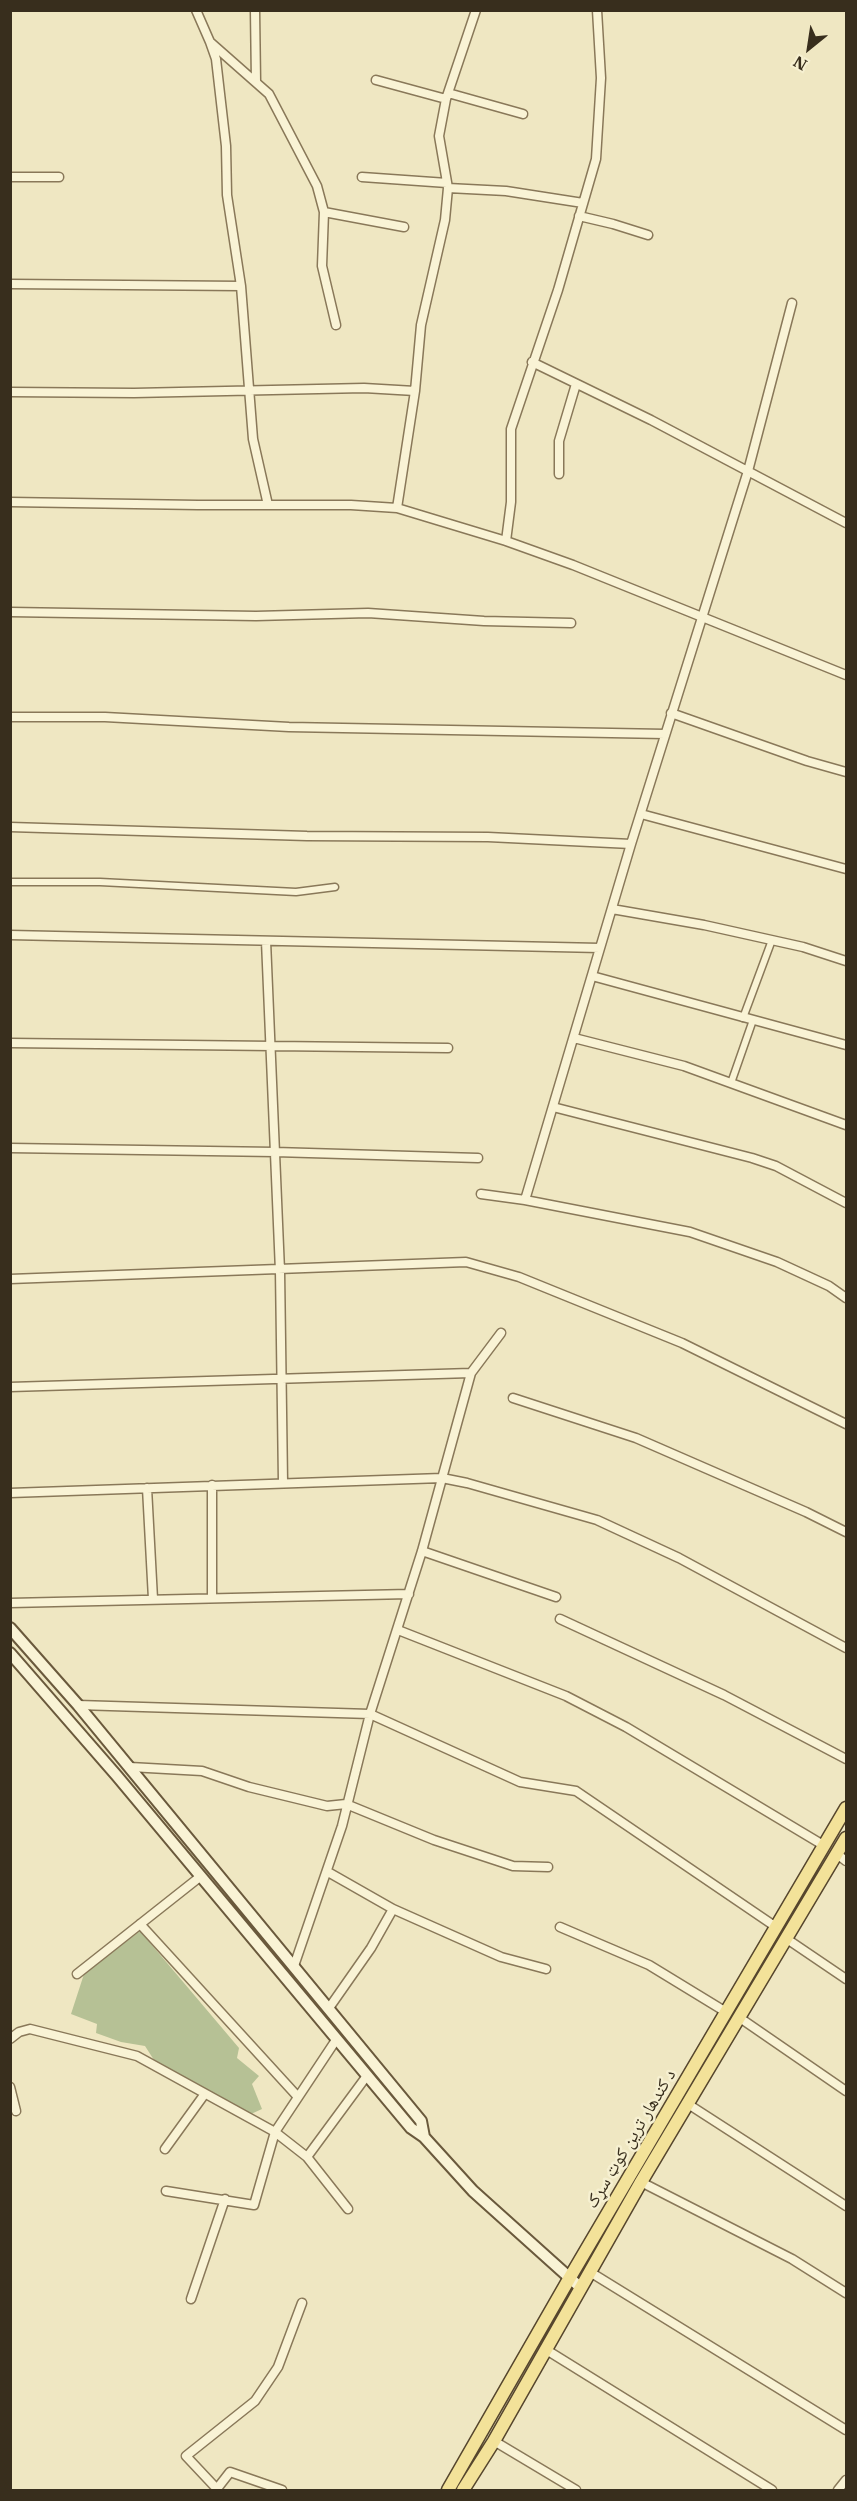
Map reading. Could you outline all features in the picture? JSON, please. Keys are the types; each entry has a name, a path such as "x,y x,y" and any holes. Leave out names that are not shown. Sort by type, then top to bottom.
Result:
{"main road":[{"path":"10,1629 130,1767 422,2121 424,2137"},
{"path":"10,1653 201,1876 411,2128 424,2137 473,2191 568,2279 581,2288"},
{"name":"د کندهار ترين کوټ سړک","path":"463,2490 494,2441 641,2182 726,2012 846,1808"},
{"name":"د کندهار ترين کوټ سړک","path":"448,2490 568,2279 672,2118 688,2104 787,1939 842,1857 846,1838"}],"street":[{"path":"196,10 216,59 228,166 227,195 241,286 253,439 268,505"},
{"path":"255,10 256,82"},
{"path":"397,508 415,391 421,325 445,220 447,186 439,135 447,96 476,10"},
{"path":"506,541 511,502 510,429 558,290 596,159 601,78 597,10"},
{"path":"210,42 269,94 317,186 324,212 322,266 336,325"},
{"path":"376,80 523,114"},
{"path":"10,177 59,177"},
{"path":"362,177 506,191 583,203"},
{"path":"324,212 404,227"},
{"path":"579,216 648,236"},
{"path":"10,284 241,286"},
{"path":"525,1200 671,713 748,471 792,303"},
{"path":"532,362 651,420 846,523"},
{"path":"559,474 559,441 576,384"},
{"path":"10,392 134,393 364,388 415,391"},
{"path":"10,502 351,505 397,508 506,541 573,565 846,675"},
{"path":"10,612 255,616 368,612 484,621 572,622"},
{"path":"671,713 807,761 846,772"},
{"path":"10,717 105,717 288,727 665,734"},
{"path":"641,814 846,869"},
{"path":"10,828 307,836 488,837 631,844"},
{"path":"10,882 100,882 296,892 335,887"},
{"path":"612,909 772,940 846,961"},
{"path":"10,935 600,948"},
{"path":"743,1017 772,940"},
{"path":"266,941 280,1271 280,1379 284,1482"},
{"path":"592,976 846,1045"},
{"path":"731,1083 753,1020"},
{"path":"574,1038 684,1066 846,1125"},
{"path":"10,1042 447,1048"},
{"path":"553,1107 752,1158 776,1166 846,1203"},
{"path":"10,1148 478,1158"},
{"path":"481,1194 525,1200 690,1232 777,1262 829,1287 846,1298"},
{"path":"10,1279 280,1271 466,1262 519,1277 682,1344 846,1424"},
{"path":"294,1966 328,1872 370,1714 422,1551 471,1373 501,1333"},
{"path":"10,1387 471,1373"},
{"path":"513,1398 636,1438 806,1512 846,1532"},
{"path":"10,1493 442,1478 477,1485 597,1520 678,1558 846,1648"},
{"path":"212,1485 212,1598"},
{"path":"147,1488 153,1599"},
{"path":"422,1551 555,1597"},
{"path":"10,1603 409,1594"},
{"path":"560,1619 724,1695 846,1759"},
{"path":"398,1630 566,1696 626,1727 823,1845"},
{"path":"78,1705 370,1714 520,1782 576,1791 776,1928"},
{"path":"130,1767 202,1771 249,1787 327,1806 346,1804 434,1840 513,1866 548,1867"},
{"path":"328,1872 393,1909 501,1957 546,1969"},
{"path":"77,1974 201,1876"},
{"path":"329,2008 371,1948 393,1909"},
{"path":"140,1924 298,2097"},
{"path":"560,1928 649,1965 726,2012"},
{"path":"787,1939 846,1979"},
{"path":"740,2018 846,2091"},
{"path":"10,2039 19,2032 30,2029 137,2056 204,2095 275,2132 308,2157 348,2209"},
{"path":"166,2191 254,2205 275,2132 336,2040"},
{"path":"308,2157 366,2076"},
{"path":"10,2087 16,2111"},
{"path":"165,2149 204,2095"},
{"path":"688,2104 846,2206"},
{"path":"641,2182 792,2259 846,2293"},
{"path":"191,2299 225,2199"},
{"path":"590,2272 846,2430"},
{"path":"282,2490 230,2472 217,2490 186,2456 255,2401 278,2367 302,2303"},
{"path":"545,2349 772,2490"},
{"path":"494,2441 576,2490"},
{"path":"838,2490 846,2480"}],"green space":[{"path":"140,1931 239,2048 237,2058 259,2076 252,2084 262,2109 251,2114 154,2060 145,2046 121,2042 96,2033 97,2024 71,2014 84,1974"}]}
